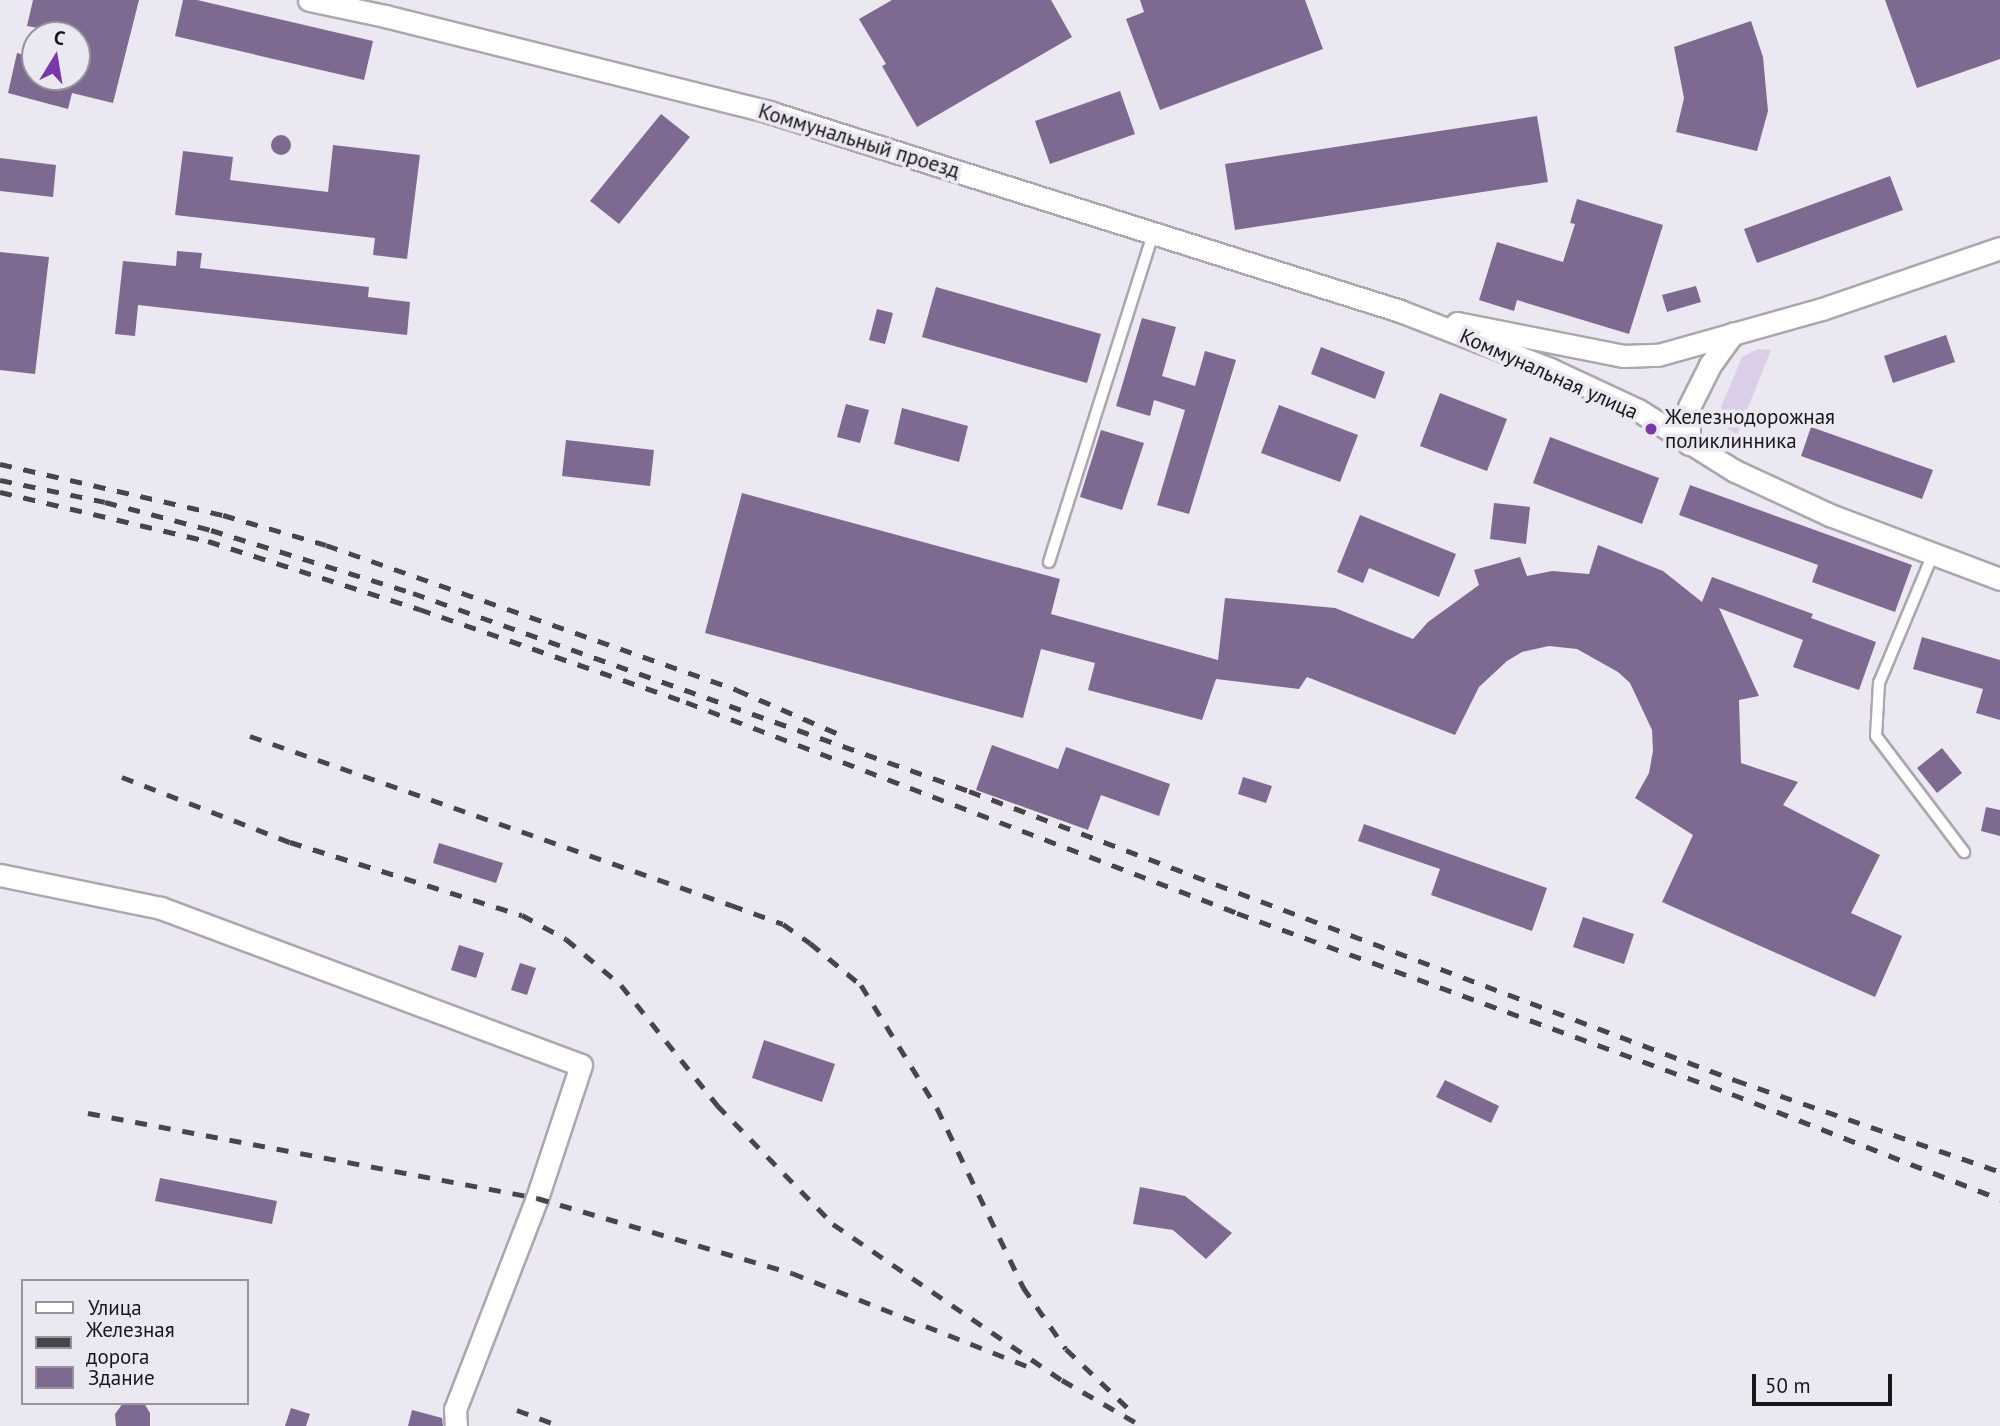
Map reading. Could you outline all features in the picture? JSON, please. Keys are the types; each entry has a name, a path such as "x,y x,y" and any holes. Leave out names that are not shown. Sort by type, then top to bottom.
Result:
{"street":[{"name":"Коммунальный проезд","path":"309,0 385,16 769,112 1400,311"},
{"path":"1400,311 1623,356 1658,355 1822,309 2000,248"},
{"name":"Коммунальная улица","path":"1400,311 1550,369 1638,410 1735,471 1830,515 2000,579"},
{"path":"1689,444 1689,408 1710,365 1733,333"},
{"path":"0,875 161,908 581,1065 537,1198 455,1409 456,1426"}],"lane":[{"path":"1049,562 1153,234"},
{"path":"1933,554 1879,683 1876,736 1964,852"}],"shaded area":[{"path":"1758,349 1771,350 1737,435 1722,424 1721,407 1742,357"}],"building":[{"path":"33,0 139,0 113,103 72,93 68,109 8,93 17,53 21,54 21,91 91,91 91,21 28,21"},
{"path":"183,0 197,0 373,41 364,80 175,36"},
{"path":"892,0 1051,0 1072,37 917,127 882,66 886,64 859,19"},
{"path":"1140,0 1305,0 1323,49 1160,110 1126,19 1144,12"},
{"path":"1885,0 2000,0 2000,59 1917,88"},
{"path":"1751,21 1763,57 1768,111 1757,151 1676,132 1684,98 1674,47"},
{"path":"1120,91 1135,134 1050,164 1035,121"},
{"path":"661,114 690,137 619,224 590,201"},
{"path":"1537,116 1548,182 1235,230 1225,164"},
{"path":"277,135 285,135 291,145 285,155 277,155 271,149 271,141"},
{"path":"333,145 420,155 407,259 373,255 375,238 175,215 183,151 233,157 230,180 328,192"},
{"path":"0,158 56,165 53,197 0,191"},
{"path":"1890,176 1903,210 1757,263 1744,229"},
{"path":"1577,199 1663,225 1629,334 1517,300 1514,311 1479,300 1497,242 1563,262 1575,224 1570,223"},
{"path":"177,251 202,253 200,268 369,287 368,297 410,302 407,335 138,305 135,336 115,334 123,261 176,266"},
{"path":"0,252 49,257 35,374 0,370"},
{"path":"1696,286 1701,302 1667,312 1662,295"},
{"path":"936,287 1101,334 1087,383 922,337"},
{"path":"877,309 893,313 885,344 869,340"},
{"path":"1142,318 1176,327 1162,376 1195,386 1205,351 1236,360 1189,514 1157,505 1185,410 1154,400 1150,416 1116,406"},
{"path":"1946,335 1955,362 1893,383 1884,356"},
{"path":"1321,347 1385,372 1375,399 1311,374"},
{"path":"1440,393 1507,419 1487,471 1420,446"},
{"path":"846,404 869,410 860,443 837,437"},
{"path":"1279,405 1358,435 1340,482 1261,453"},
{"path":"902,408 968,426 959,462 894,444"},
{"path":"1811,427 1933,470 1922,499 1801,456"},
{"path":"1101,430 1144,443 1122,510 1080,497"},
{"path":"1550,437 1659,478 1642,524 1533,483"},
{"path":"566,440 654,450 650,486 562,476"},
{"path":"1690,485 1912,565 1895,612 1812,582 1818,565 1679,515"},
{"path":"742,493 1060,579 1051,614 1218,660 1225,598 1335,608 1413,639 1428,622 1479,585 1474,570 1520,557 1527,576 1552,571 1589,574 1598,545 1663,571 1702,602 1712,577 1813,614 1811,618 1876,642 1859,690 1793,667 1803,640 1719,608 1759,696 1739,700 1741,763 1798,782 1783,805 1880,855 1851,913 1902,936 1875,997 1662,902 1693,835 1635,798 1649,773 1653,751 1652,730 1630,683 1618,672 1577,649 1549,646 1522,652 1507,661 1479,687 1455,735 1307,677 1299,689 1216,679 1202,720 1088,690 1095,663 1041,649 1023,718 705,633"},
{"path":"1494,503 1530,507 1526,544 1490,539"},
{"path":"1360,515 1456,554 1439,597 1369,568 1363,583 1337,572"},
{"path":"1922,637 2000,660 2000,720 1976,713 1983,689 1913,669"},
{"path":"992,745 1058,769 1066,747 1170,784 1159,816 1101,795 1088,830 976,790"},
{"path":"1942,748 1962,773 1937,793 1917,768"},
{"path":"1243,777 1272,786 1266,803 1238,794"},
{"path":"1986,807 2000,810 2000,836 1981,831"},
{"path":"1364,824 1547,888 1532,931 1431,895 1440,869 1358,841"},
{"path":"439,843 503,863 496,883 433,863"},
{"path":"1583,917 1634,934 1624,964 1573,947"},
{"path":"459,945 484,953 476,978 451,970"},
{"path":"520,963 536,968 527,995 511,990"},
{"path":"764,1040 835,1064 822,1102 752,1078"},
{"path":"1445,1080 1499,1106 1491,1123 1436,1097"},
{"path":"160,1178 277,1201 272,1224 155,1201"},
{"path":"1140,1187 1185,1196 1232,1233 1206,1259 1173,1230 1133,1224"},
{"path":"122,1405 145,1405 150,1413 150,1426 116,1426 115,1414"},
{"path":"291,1408 310,1414 306,1426 285,1426"},
{"path":"412,1410 442,1418 443,1426 408,1426"}],"railway":[{"path":"0,464 223,515 326,545 737,690 841,735"},
{"path":"0,480 105,502 211,530 413,593 969,791 1735,1080 2000,1172"},
{"path":"0,492 208,541 419,609 686,702 1237,913 1732,1094 2000,1199"},
{"path":"250,736 783,924 810,943 861,985 937,1108 1023,1287 1066,1349 1131,1411"},
{"path":"122,777 290,842 522,915 566,939 621,985 717,1105 833,1224 1062,1380 1142,1426"},
{"path":"88,1113 537,1198 792,1273 1034,1369"},
{"path":"517,1410 560,1426"}],"place":[{"name":"Железнодорожная поликлинника","path":"1651,429"}]}
